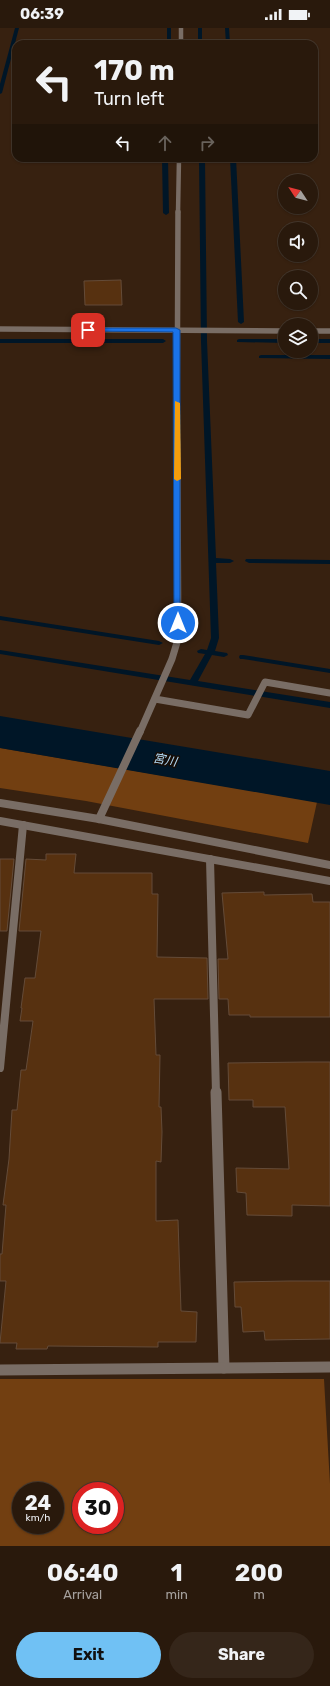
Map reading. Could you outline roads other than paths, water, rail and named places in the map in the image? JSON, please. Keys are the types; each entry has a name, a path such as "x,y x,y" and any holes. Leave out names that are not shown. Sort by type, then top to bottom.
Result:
{"street":[{"path":"181,28 181,40"},
{"path":"99,819 166,674 178,639 176,330 179,162"},
{"path":"0,329 278,331"},
{"path":"318,331 330,331"},
{"path":"154,701 248,715 265,682 330,692"},
{"path":"0,803 99,819 330,865"},
{"path":"0,821 330,881"},
{"path":"0,1068 23,825"},
{"path":"210,859 224,1368"},
{"path":"0,1370 330,1367"}],"waterway":[{"path":"14,40 17,28"},
{"path":"169,28 169,40"},
{"path":"200,28 200,40"},
{"path":"227,28 228,40"},
{"path":"0,93 12,47"},
{"path":"165,162 166,213"},
{"path":"202,162 204,341 212,560"},
{"path":"233,162 241,322"},
{"path":"0,341 163,341"},
{"path":"239,341 278,341"},
{"path":"318,341 330,341"},
{"path":"261,357 330,357"},
{"path":"210,653 215,638 212,560"},
{"path":"212,560 230,561"},
{"path":"249,561 330,562"},
{"path":"0,618 159,643"},
{"path":"201,651 210,653"},
{"path":"0,652 193,683"},
{"path":"193,683 210,653"},
{"path":"210,653 224,655"},
{"path":"243,657 330,671"},
{"path":"193,683 330,705"},
{"name":"宮川","path":"0,732 330,788"}]}
